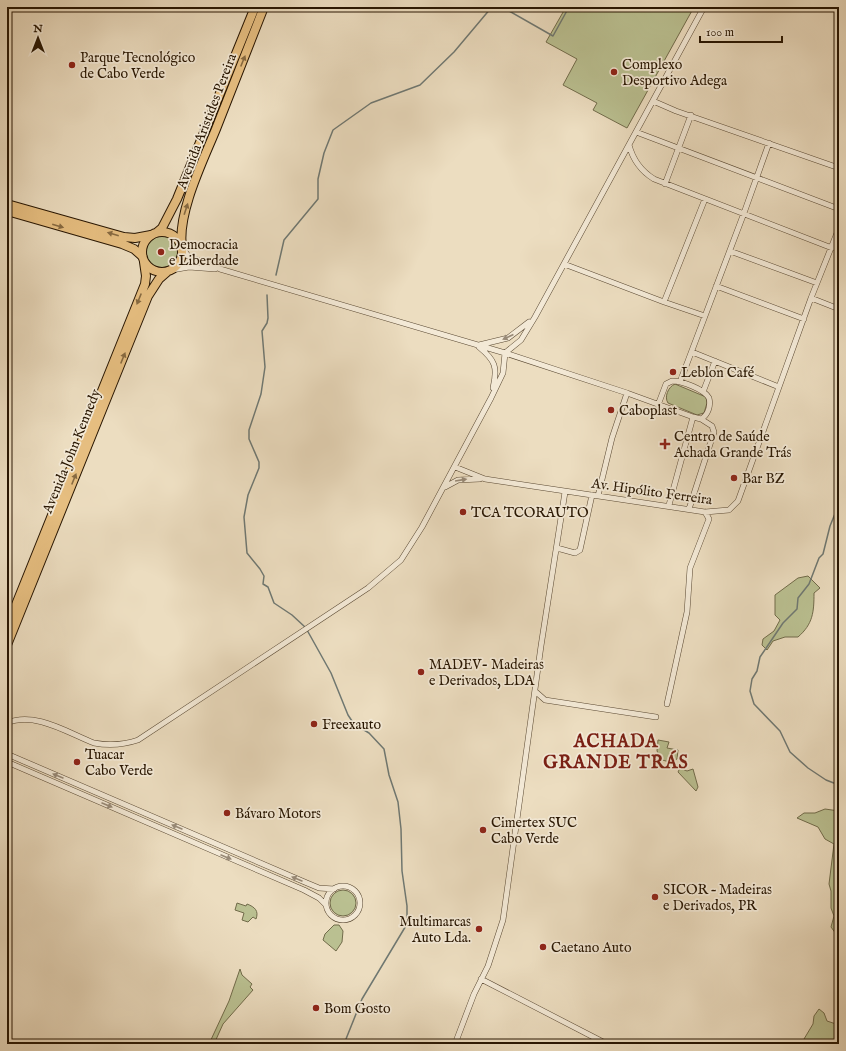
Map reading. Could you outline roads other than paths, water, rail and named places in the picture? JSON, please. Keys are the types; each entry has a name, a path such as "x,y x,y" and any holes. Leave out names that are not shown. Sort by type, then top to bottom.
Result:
{"main road":[{"name":"Avenida Aristides Pereira","path":"153,234 162,228 177,199 256,7"},
{"name":"Avenida Aristides Pereira","path":"182,247 180,235 182,223 200,166 264,7"},
{"path":"7,204 124,237 135,238 153,234 169,233 174,236 182,247 181,260 170,271 154,270 134,249 122,244 7,211"},
{"path":"143,259 143,244 153,234"},
{"name":"Avenida John Kennedy","path":"7,627 145,284 146,276 143,259"},
{"name":"Avenida John Kennedy","path":"7,645 148,296 159,279 170,271"}],"street":[{"path":"7,723 30,719 40,721 94,743 112,746 129,743 147,735 300,631 368,588 401,560 455,467 491,398 503,373 505,353 521,340 535,317 704,7"},
{"path":"653,101 839,168"},
{"path":"665,184 691,115"},
{"path":"636,132 756,179 839,209"},
{"path":"680,382 769,143"},
{"path":"628,145 633,158 649,176 665,184 832,248"},
{"path":"664,302 705,199"},
{"name":"Av. Hipólito Ferreira","path":"485,479 565,492 669,505 705,512 729,510 738,501 817,283 839,228"},
{"path":"182,247 188,256 220,269 505,353 627,393 701,419 711,424 714,432 689,509"},
{"path":"730,250 817,283"},
{"path":"564,264 705,316"},
{"path":"170,271 189,267 220,269"},
{"path":"716,286 804,319"},
{"path":"812,298 839,309"},
{"path":"476,345 508,338 535,317"},
{"path":"476,345 489,356 495,369 491,398"},
{"path":"692,352 779,387"},
{"path":"703,392 714,361"},
{"path":"658,404 666,384 672,381 680,382 708,395 710,404 705,416 701,419"},
{"path":"598,496 612,438 627,393"},
{"path":"669,505 693,417"},
{"path":"455,467 485,479"},
{"path":"441,491 449,484 458,480 485,479"},
{"path":"455,1043 481,979 488,966 503,920 536,692 541,646 565,492"},
{"path":"557,548 575,553 580,550 592,495"},
{"path":"667,704 687,612 690,568 708,519 705,512"},
{"path":"536,692 545,700 656,717"},
{"path":"7,754 319,888 334,889 344,886 354,890 360,899 359,910 352,918 342,920 332,917 326,905 319,898 304,890 7,762"},
{"path":"326,905 327,896 334,889"},
{"path":"481,979 607,1044"}],"waterway":[{"path":"276,275 284,240 318,199 318,179 324,153 333,130 371,103 420,85 454,52 491,8 504,8 553,36 569,7"},
{"path":"267,295 268,318 262,331 265,367 261,394 249,430 249,439 259,462 259,468 248,495 244,517 247,553 264,576 263,584 268,587 274,603 292,615 305,627"},
{"path":"839,504 830,526 823,554 819,558 809,584 798,598 797,609 783,623 760,657 757,671 752,679 750,691 754,704 780,731 790,752 808,768 826,780 839,785"},
{"path":"307,630 331,673 348,715 354,724 369,733 384,749 389,775 398,802 401,829 402,871 407,906 407,924 362,999 344,1044"}],"place":[{"name":"Parque Tecnológico de Cabo Verde","path":"72,65"},
{"name":"Complexo Desportivo Adega","path":"614,72"},
{"name":"Democracia e Liberdade","path":"161,252"},
{"name":"Leblon Café","path":"673,372"},
{"name":"Caboplast","path":"611,410"},
{"name":"Centro de Saúde Achada Grande Trás","path":"665,444"},
{"name":"Bar BZ","path":"734,478"},
{"name":"TCA TCORAUTO","path":"463,512"},
{"name":"MADEV- Madeiras e Derivados, LDA","path":"421,672"},
{"name":"Freexauto","path":"314,724"},
{"name":"Tuacar Cabo Verde","path":"77,762"},
{"name":"Bávaro Motors","path":"227,813"},
{"name":"Cimertex SUC Cabo Verde","path":"483,830"},
{"name":"SICOR – Madeiras e Derivados, PR","path":"655,897"},
{"name":"Multimarcas Auto Lda.","path":"479,929"},
{"name":"Caetano Auto","path":"543,947"},
{"name":"Bom Gosto","path":"316,1008"}],"district":[{"name":"ACHADA GRANDE TRÁS","path":"616,751"}]}
